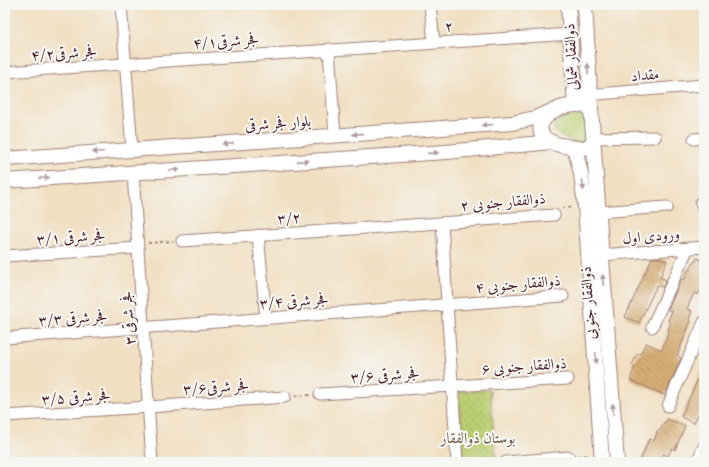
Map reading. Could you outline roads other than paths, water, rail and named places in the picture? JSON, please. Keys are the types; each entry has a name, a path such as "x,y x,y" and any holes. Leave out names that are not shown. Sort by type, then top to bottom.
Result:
{"main road":[{"name":"ذوالفقار شمالی","path":"568,5 575,100"},
{"name":"ذوالفقار شمالی","path":"585,5 593,140"},
{"path":"575,100 584,105 590,101"},
{"name":"بلوار فجر شرقی","path":"5,158 506,124 535,118 569,105 575,100"},
{"path":"552,111 541,123 543,135 552,142"},
{"path":"502,146 516,141 519,137 519,132 515,127 506,124"},
{"path":"5,181 446,152 552,142 584,149 590,146 593,140"},
{"name":"ذوالفقار جنوبی","path":"593,140 617,462"},
{"name":"ذوالفقار جنوبی","path":"575,148 581,174 585,206 602,458"},
{"path":"600,430 615,429"}],"street":[{"path":"121,5 132,150"},
{"path":"430,5 434,42"},
{"name":"۲","path":"329,50 571,34"},
{"path":"329,50 335,136"},
{"name":"فجر شرقی۴/۱","path":"126,63 329,50"},
{"name":"فجر شرقی۴/۲","path":"5,72 126,63"},
{"name":"مقداد","path":"590,101 704,85"},
{"path":"593,140 655,137"},
{"name":"۳ فجر شرقی","path":"133,172 152,462"},
{"path":"598,212 667,207"},
{"name":"۲ ذوالفقار جنوبی","path":"442,223 554,215"},
{"path":"442,223 457,462"},
{"name":"۳/۲","path":"182,241 442,223"},
{"path":"258,235 266,318"},
{"name":"۳/۱ فجر شرقی","path":"5,256 138,246"},
{"name":"ورودی اول","path":"601,255 704,246"},
{"path":"652,327 688,248"},
{"name":"۴ ذوالفقار جنوبی","path":"447,304 563,296"},
{"name":"۳/۴ فجر شرقی","path":"143,328 447,304"},
{"path":"668,406 704,322"},
{"name":"۳/۳ فجر شرقی","path":"5,338 143,328"},
{"name":"۶ ذوالفقار جنوبی","path":"452,386 568,379"},
{"name":"۳/۶ فجر شرقی","path":"320,394 452,386"},
{"name":"فجر شرقی۳/۶","path":"149,407 286,396"},
{"name":"۳/۵ فجر شرقی","path":"5,416 149,407"},
{"path":"697,462 704,446"},
{"path":"506,462 569,457"}],"park label":[{"name":"بوستان ذوالفقار","path":"478,438"}]}
